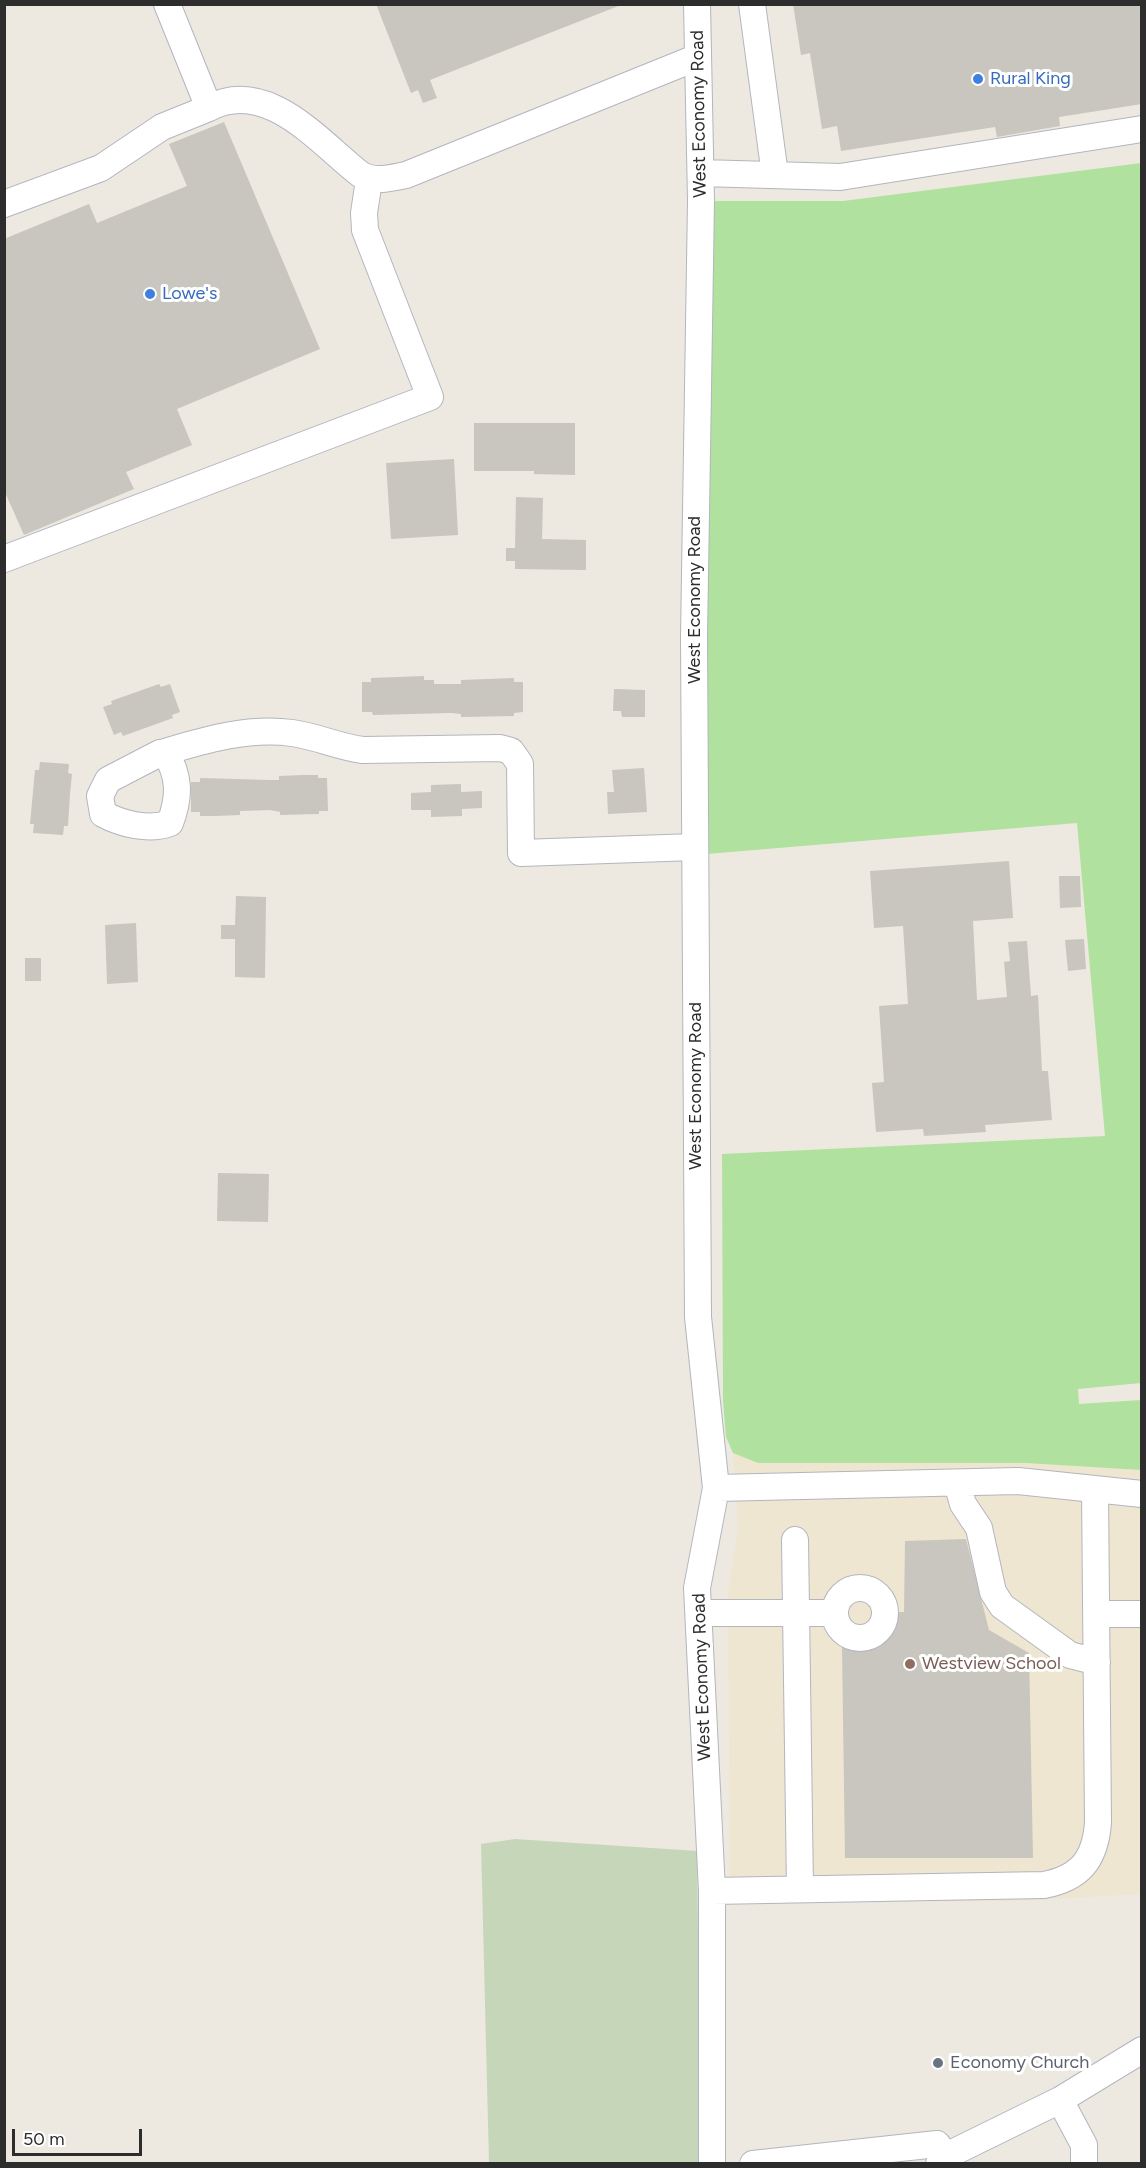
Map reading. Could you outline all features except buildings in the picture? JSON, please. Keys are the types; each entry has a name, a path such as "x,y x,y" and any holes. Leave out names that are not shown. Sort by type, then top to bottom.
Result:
{"street":[{"path":"167,4 209,108"},
{"name":"West Economy Road","path":"697,4 701,173 694,637 698,1317 717,1488 697,1588 712,1891 712,2163"},
{"path":"752,4 775,175"},
{"path":"4,204 101,168 162,127 224,100 274,106 292,117 369,180 406,175 698,57"},
{"path":"701,173 840,177 1142,129"},
{"path":"4,559 430,397 366,230 364,213 369,180"},
{"path":"165,752 211,737 278,732 293,733 343,748 363,750 500,748 511,751 520,764 522,853 695,847"},
{"path":"717,1488 1018,1481 1142,1494"},
{"path":"957,1483 963,1504 980,1528 993,1592 1002,1606 1070,1655 1097,1662"},
{"path":"712,1891 1044,1885 1060,1882 1075,1872 1092,1854 1096,1840 1095,1489"},
{"path":"795,1540 800,1889"},
{"path":"699,1613 835,1613"},
{"path":"1096,1614 1142,1614"},
{"path":"753,2163 937,2144 943,2160 1060,2100 1142,2050"},
{"path":"1060,2100 1084,2145 1084,2163"}],"shaded area":[{"path":"733,1453 758,1463 1026,1463 1141,1470 1141,1894 1014,1901 735,1903 730,1890 728,1594 738,1528"}],"green space":[{"path":"1141,163 1141,1383 1078,1389 1079,1404 1141,1400 1141,1470 1026,1463 758,1463 733,1453 726,1437 723,1401 722,1154 1105,1136 1077,823 695,855 701,201 843,201"},
{"path":"515,1839 697,1851 701,2163 489,2163 481,1844"}],"place":[{"name":"Rural King","path":"978,79"},
{"name":"Lowe's","path":"150,294"},
{"name":"Westview School","path":"910,1664"},
{"name":"Economy Church","path":"938,2063"}]}
